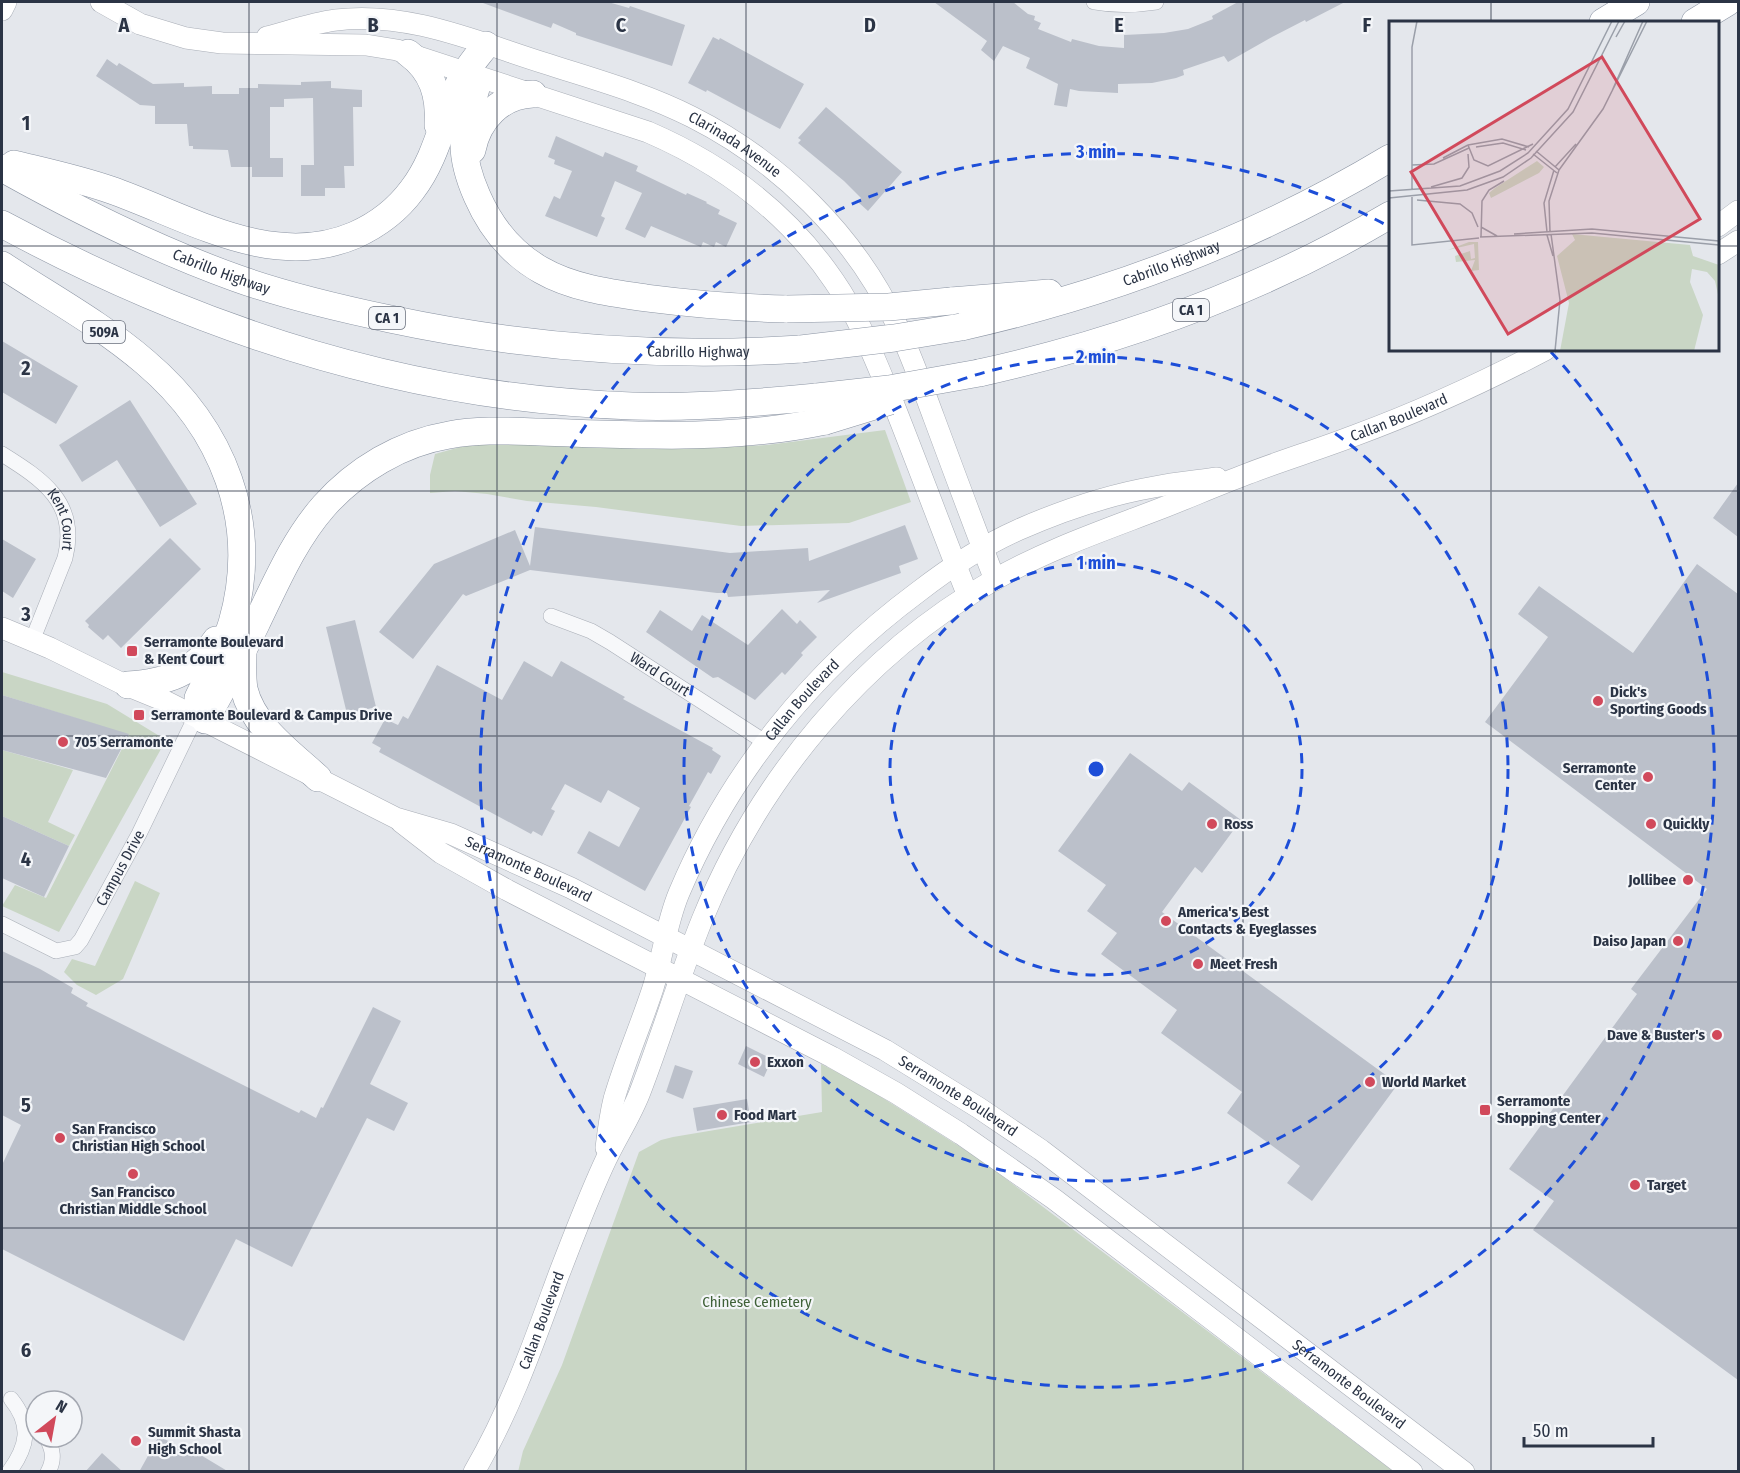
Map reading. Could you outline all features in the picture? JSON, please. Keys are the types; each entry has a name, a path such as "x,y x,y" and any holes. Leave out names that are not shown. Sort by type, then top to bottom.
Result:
{"highway":[{"path":"1605,21 1636,2"},
{"path":"1697,21 1728,2"},
{"path":"486,45 472,74 464,137 465,160 477,196 494,228 512,249 540,269 562,279 599,290 666,301 787,309 889,307 1026,294 1098,291"},
{"path":"408,53 428,73 438,98 437,134 426,170"},
{"path":"2,161 111,190 232,236 287,247 309,247 329,243 362,231 398,206 426,170 458,86 472,74"},
{"path":"477,196 472,159 475,136 481,125 499,105 516,96 533,94"},
{"name":"Cabrillo Highway","path":"2,168 102,221 169,252 272,290 342,308 450,331 522,342 585,349 695,353 801,349 894,338 961,327 1036,309 1167,267 1267,224 1333,191 1389,159"},
{"name":"CA 1","path":"2,224 93,272 195,315 301,351 410,379 520,397 631,406 821,409 899,388 979,373 1076,349 1191,310 1285,270 1389,216"},
{"name":"509A","path":"2,265 143,360 175,390 195,414 221,458 233,493 240,530 238,598 231,625 197,716"},
{"path":"197,716 243,651 301,537 324,507 367,468 415,444 449,435 481,431 655,435 724,434 779,429 821,409"},
{"name":"509A","path":"128,685 173,677 198,663 225,623 240,568"},
{"path":"243,651 243,682 250,707 268,732 318,778"}],"main road":[{"path":"2,10 6,2"},
{"name":"Clarinada Avenue","path":"101,2 140,24 203,41 366,45 408,53 630,126 682,148 745,187 799,237 844,297 863,334 904,429 968,596"},
{"name":"Clarinada Avenue","path":"241,43 312,24 337,20 371,18 414,24 633,92 694,117 725,134 761,159 811,202 836,230 859,261 896,322 995,580"},
{"path":"1719,225 1738,211"},
{"path":"1719,253 1738,241"},
{"name":"Callan Boulevard","path":"474,1472 522,1375 603,1165 635,1105 712,897 738,844 780,777 846,697 882,662 927,625 968,596 1066,544 1248,473 1402,417 1464,390 1543,351"},
{"name":"Callan Boulevard","path":"603,1165 614,1099 658,968 678,894 732,792 765,742 808,691 848,649 892,611 955,565 1017,531 1053,516 1125,493 1155,486 1248,473"},
{"name":"Serramonte Boulevard","path":"2,628 197,716 396,818 451,858 507,890 857,1071 985,1149 1070,1210 1412,1472"},
{"name":"Serramonte Boulevard","path":"396,818 442,831 510,860 691,949 885,1050 1010,1128 1101,1194 1464,1472"}],"street":[{"path":"1094,2 1140,4 1156,2"},
{"name":"Kent Court","path":"2,454 48,487 61,507 68,529 65,558 32,641"},
{"name":"Ward Court","path":"551,616 582,627 610,642 765,742"},
{"name":"Campus Drive","path":"2,924 56,951 75,947 139,834 197,716"},
{"path":"6,1395 24,1413"},
{"path":"6,1395 24,1419 26,1437 20,1454 9,1472"},
{"path":"48,1472 53,1459 52,1449"}],"green space":[{"path":"885,430 911,502 849,523 741,526 596,507 527,501 487,494 455,491 430,493 430,475 435,454 475,443 720,447 767,445"},
{"path":"2,672 107,704 166,740 59,932 2,906 15,885 46,898 129,735 2,695"},
{"path":"2,750 73,770 48,822 75,835 69,846 2,816"},
{"path":"135,881 160,893 123,979 96,995 77,985 64,972 72,959 95,966"},
{"name":"Chinese Cemetery","path":"821,1064 859,1083 981,1160 1393,1471 518,1472 523,1451 562,1365 639,1152 661,1140 673,1137 822,1112"}],"building":[{"path":"483,2 608,2 629,8 630,6 685,25 672,66 576,35 553,23 551,28"},
{"path":"934,2 1013,2 1028,14 1035,16 1034,20 1041,23 1038,29 1071,42 1072,39 1099,46 1124,48 1124,35 1188,29 1213,19 1212,16 1238,2 1345,2 1306,22 1305,20 1228,62 1224,56 1183,70 1184,75 1176,78 1152,83 1118,84 1118,93 1070,89 1067,107 1054,105 1058,84 1026,68 1030,58 1003,46 994,61 981,50 987,41"},
{"path":"713,37 719,40 720,38 804,84 780,129 707,90 706,92 688,83"},
{"path":"107,59 117,66 119,63 153,84 184,83 184,87 212,86 212,94 239,94 239,88 258,88 258,84 301,85 301,82 331,81 331,88 362,90 362,107 353,107 354,166 344,166 345,188 325,188 325,196 301,196 301,165 314,165 313,98 284,99 284,107 270,107 270,158 283,158 283,177 252,177 252,167 231,167 228,150 193,149 193,146 189,146 187,124 155,124 155,106 140,105 96,76"},
{"path":"826,107 902,172 868,211 858,202 861,198 844,181 798,143 801,140 798,138"},
{"path":"556,136 603,157 605,152 638,166 636,171 720,210 718,214 737,223 726,247 716,242 714,247 703,242 701,247 651,226 645,238 625,229 642,193 615,181 601,216 605,218 597,237 545,216 554,196 560,199 572,171 554,164 555,160 548,157"},
{"path":"2,341 78,386 56,424 2,392"},
{"path":"130,400 197,504 160,527 117,460 82,482 59,445"},
{"path":"1738,483 1738,537 1713,518"},
{"path":"905,525 918,559 899,566 901,573 817,603 830,590 728,597 727,593 530,570 466,596 463,594 413,659 379,632 434,564 515,530 530,566 535,527 730,553 808,548 809,561"},
{"path":"170,538 201,569 121,648 108,635 103,640 88,627 85,621"},
{"path":"2,539 36,559 13,598 2,591"},
{"path":"1697,564 1738,594 1738,1380 1533,1230 1554,1201 1509,1169 1637,994 1631,989 1707,889 1485,722 1548,637 1518,614 1539,586 1633,653"},
{"path":"782,609 797,624 800,620 817,637 801,653 803,655 785,675 782,672 755,700 718,677 713,678 646,632 660,610 692,631 702,615 748,645"},
{"path":"355,620 376,707 347,714 326,627"},
{"path":"524,661 552,677 561,661 625,697 623,699 713,748 712,750 721,756 711,774 708,772 645,891 577,853 589,831 619,847 640,808 608,790 601,803 565,784 551,809 555,811 542,836 533,831 531,834 379,752 381,748 372,743 385,719 398,725 403,716 408,719 437,665 502,700"},
{"name":"705 Serramonte","path":"2,695 129,734 106,778 2,750"},
{"path":"1130,753 1182,791 1189,782 1241,820 1202,873 1195,867 1162,912 1398,1084 1312,1201 1287,1183 1300,1166 1227,1113 1242,1092 1161,1033 1177,1010 1101,954 1117,933 1087,911 1106,885 1058,851"},
{"path":"2,816 69,846 44,897 2,878"},
{"path":"2,951 73,988 71,993 88,1003 86,1006 299,1113 301,1110 316,1118 373,1007 401,1021 370,1084 408,1103 394,1131 367,1118 292,1267 236,1239 184,1341 2,1249 2,1165 21,1125 2,1115"},
{"name":"Exxon","path":"746,1046 772,1059 764,1077 738,1064"},
{"path":"675,1065 693,1071 683,1099 666,1092"},
{"name":"Food Mart","path":"747,1099 751,1122 697,1131 693,1108"},
{"path":"159,1436 192,1454 194,1451 229,1472 139,1472"},
{"path":"102,1453 123,1472 85,1472"}],"place":[{"name":"Serramonte Boulevard & Kent Court","path":"132,651"},
{"name":"Dick's Sporting Goods","path":"1598,701"},
{"name":"Serramonte Boulevard & Campus Drive","path":"139,715"},
{"name":"705 Serramonte","path":"63,742"},
{"name":"Serramonte Center","path":"1648,777"},
{"name":"Ross","path":"1212,824"},
{"name":"Quickly","path":"1651,824"},
{"name":"Jollibee","path":"1688,880"},
{"name":"America's Best Contacts & Eyeglasses","path":"1166,921"},
{"name":"Daiso Japan","path":"1678,941"},
{"name":"Meet Fresh","path":"1198,964"},
{"name":"Dave & Buster's","path":"1717,1035"},
{"name":"Exxon","path":"755,1062"},
{"name":"World Market","path":"1370,1082"},
{"name":"Serramonte Shopping Center","path":"1485,1110"},
{"name":"Food Mart","path":"722,1115"},
{"name":"San Francisco Christian High School","path":"60,1138"},
{"name":"San Francisco Christian Middle School","path":"133,1174"},
{"name":"Target","path":"1635,1185"},
{"name":"Summit Shasta High School","path":"136,1441"}]}
